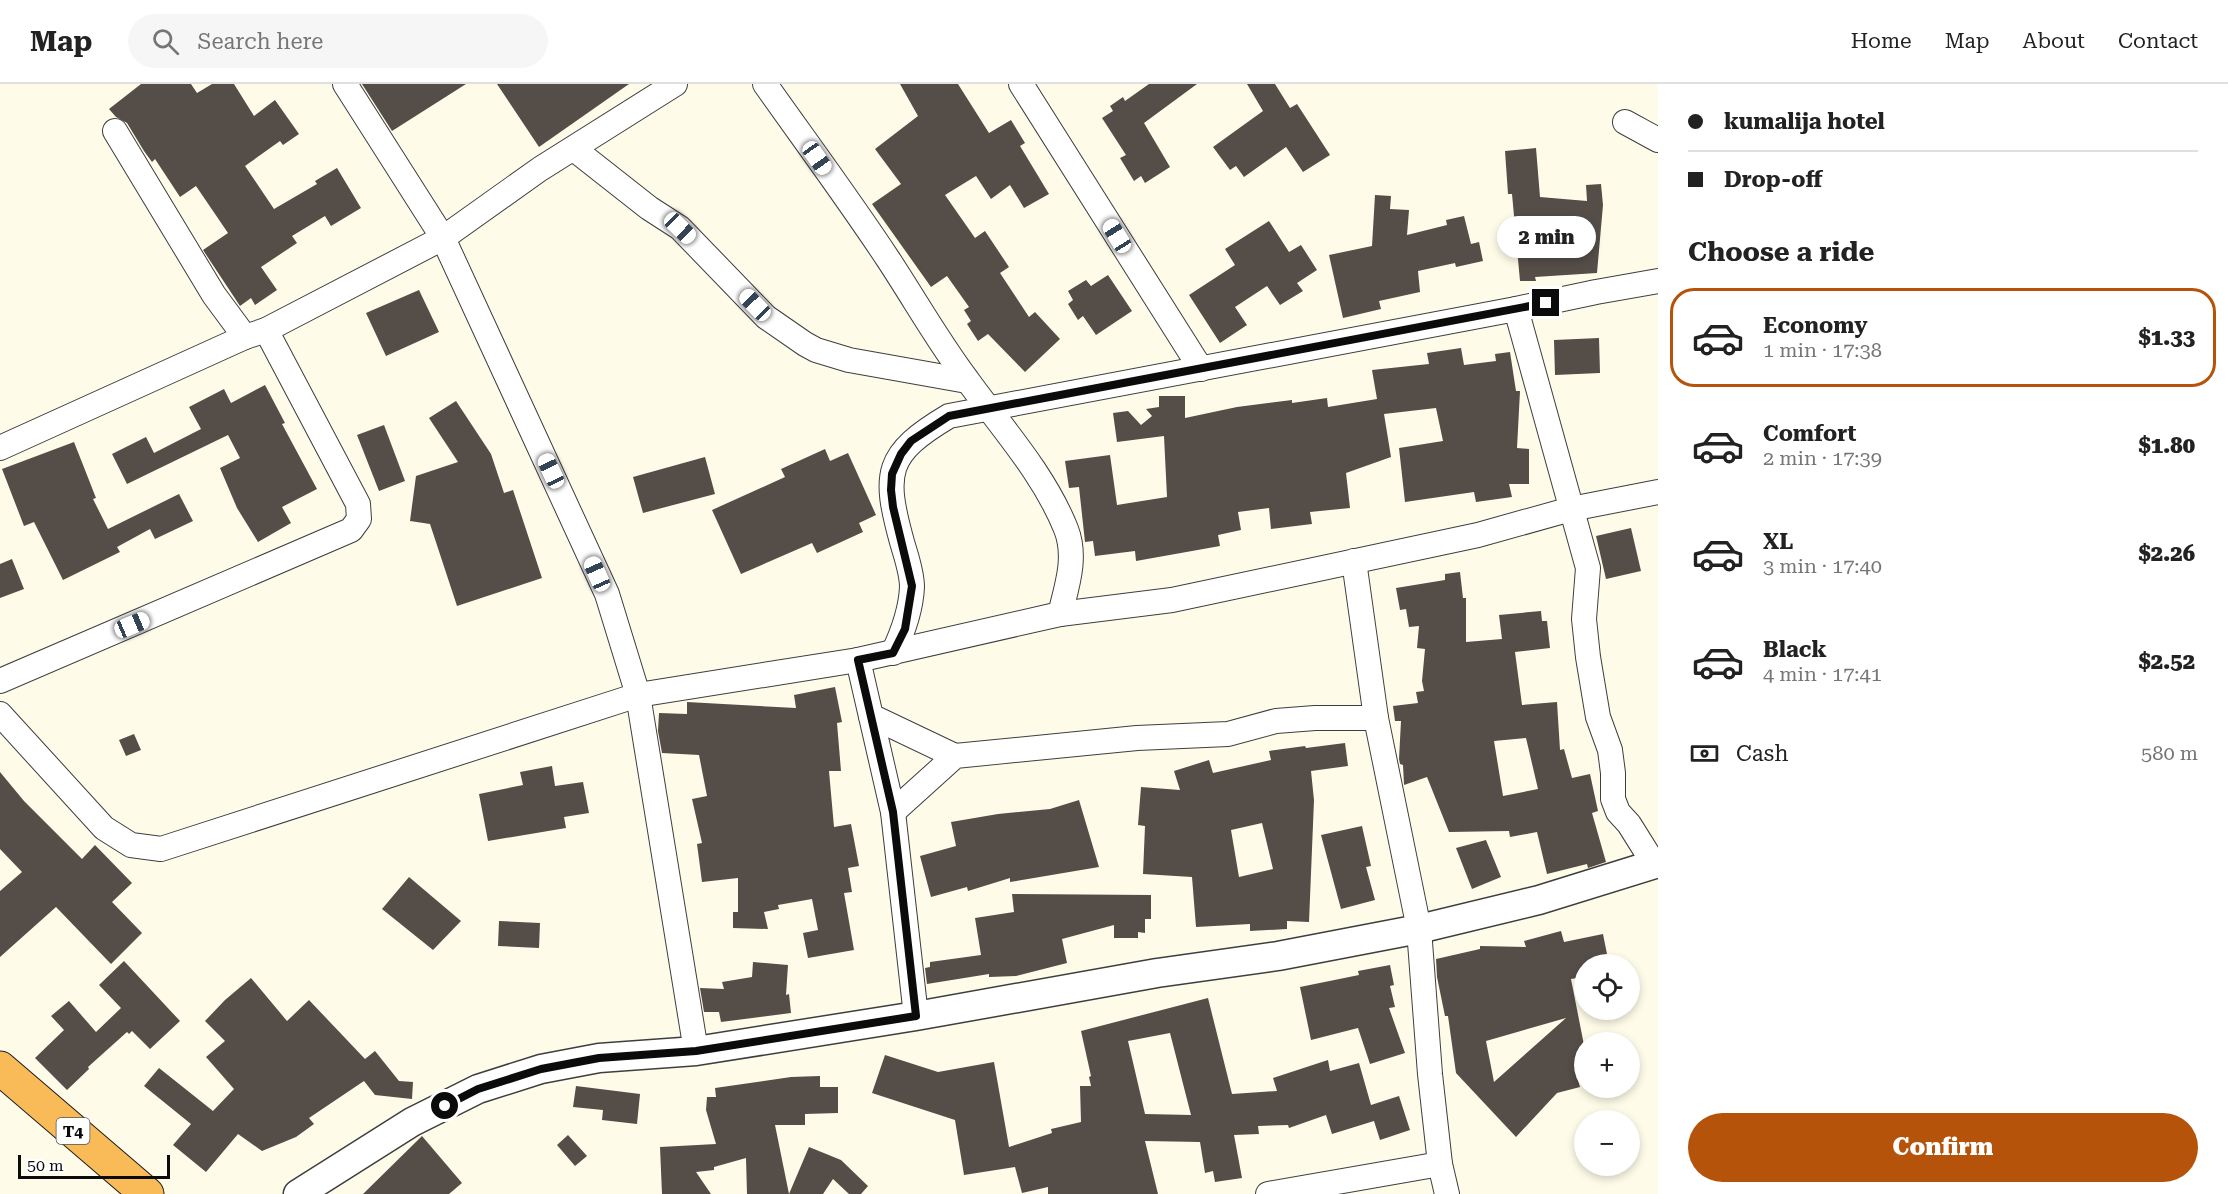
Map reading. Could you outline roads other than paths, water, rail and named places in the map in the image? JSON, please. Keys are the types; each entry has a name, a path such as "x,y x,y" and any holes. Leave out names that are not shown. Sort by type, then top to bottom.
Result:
{"highway":[{"name":"T4","path":"0,1068 147,1194"}],"street":[{"path":"345,84 444,238 607,594 638,695 696,1051"},
{"path":"0,448 255,333 444,238 540,169 675,84"},
{"path":"765,84 887,257 968,381 1042,483 1066,530 1071,550 1071,569 1060,614"},
{"path":"1021,84 1201,369"},
{"path":"1625,122 1658,140"},
{"path":"0,681 351,530 358,519 358,504 255,333 214,295 115,131"},
{"path":"574,149 649,208 680,228 766,317 816,350 849,360 968,381"},
{"path":"893,653 905,629 912,586 893,507 892,474 901,454 911,441 949,416 1658,281"},
{"path":"298,1194 412,1122 478,1089 541,1069 599,1058 696,1051 916,1016 1158,973 1278,956 1419,929 1539,900 1656,863 1618,812 1613,800 1610,750 1598,717 1587,648 1584,619 1588,568 1516,309"},
{"path":"0,714 104,828 131,845 161,849 638,695 858,660 1060,614 1172,600 1478,535 1571,509 1658,492"},
{"path":"1354,561 1376,718 1419,929 1430,1074 1440,1164 1447,1194"},
{"path":"858,660 893,812 916,1016"},
{"path":"871,716 955,756 1137,738 1228,734 1276,722 1315,718 1376,718"},
{"path":"893,812 955,756"},
{"path":"1268,1194 1440,1164"}]}
